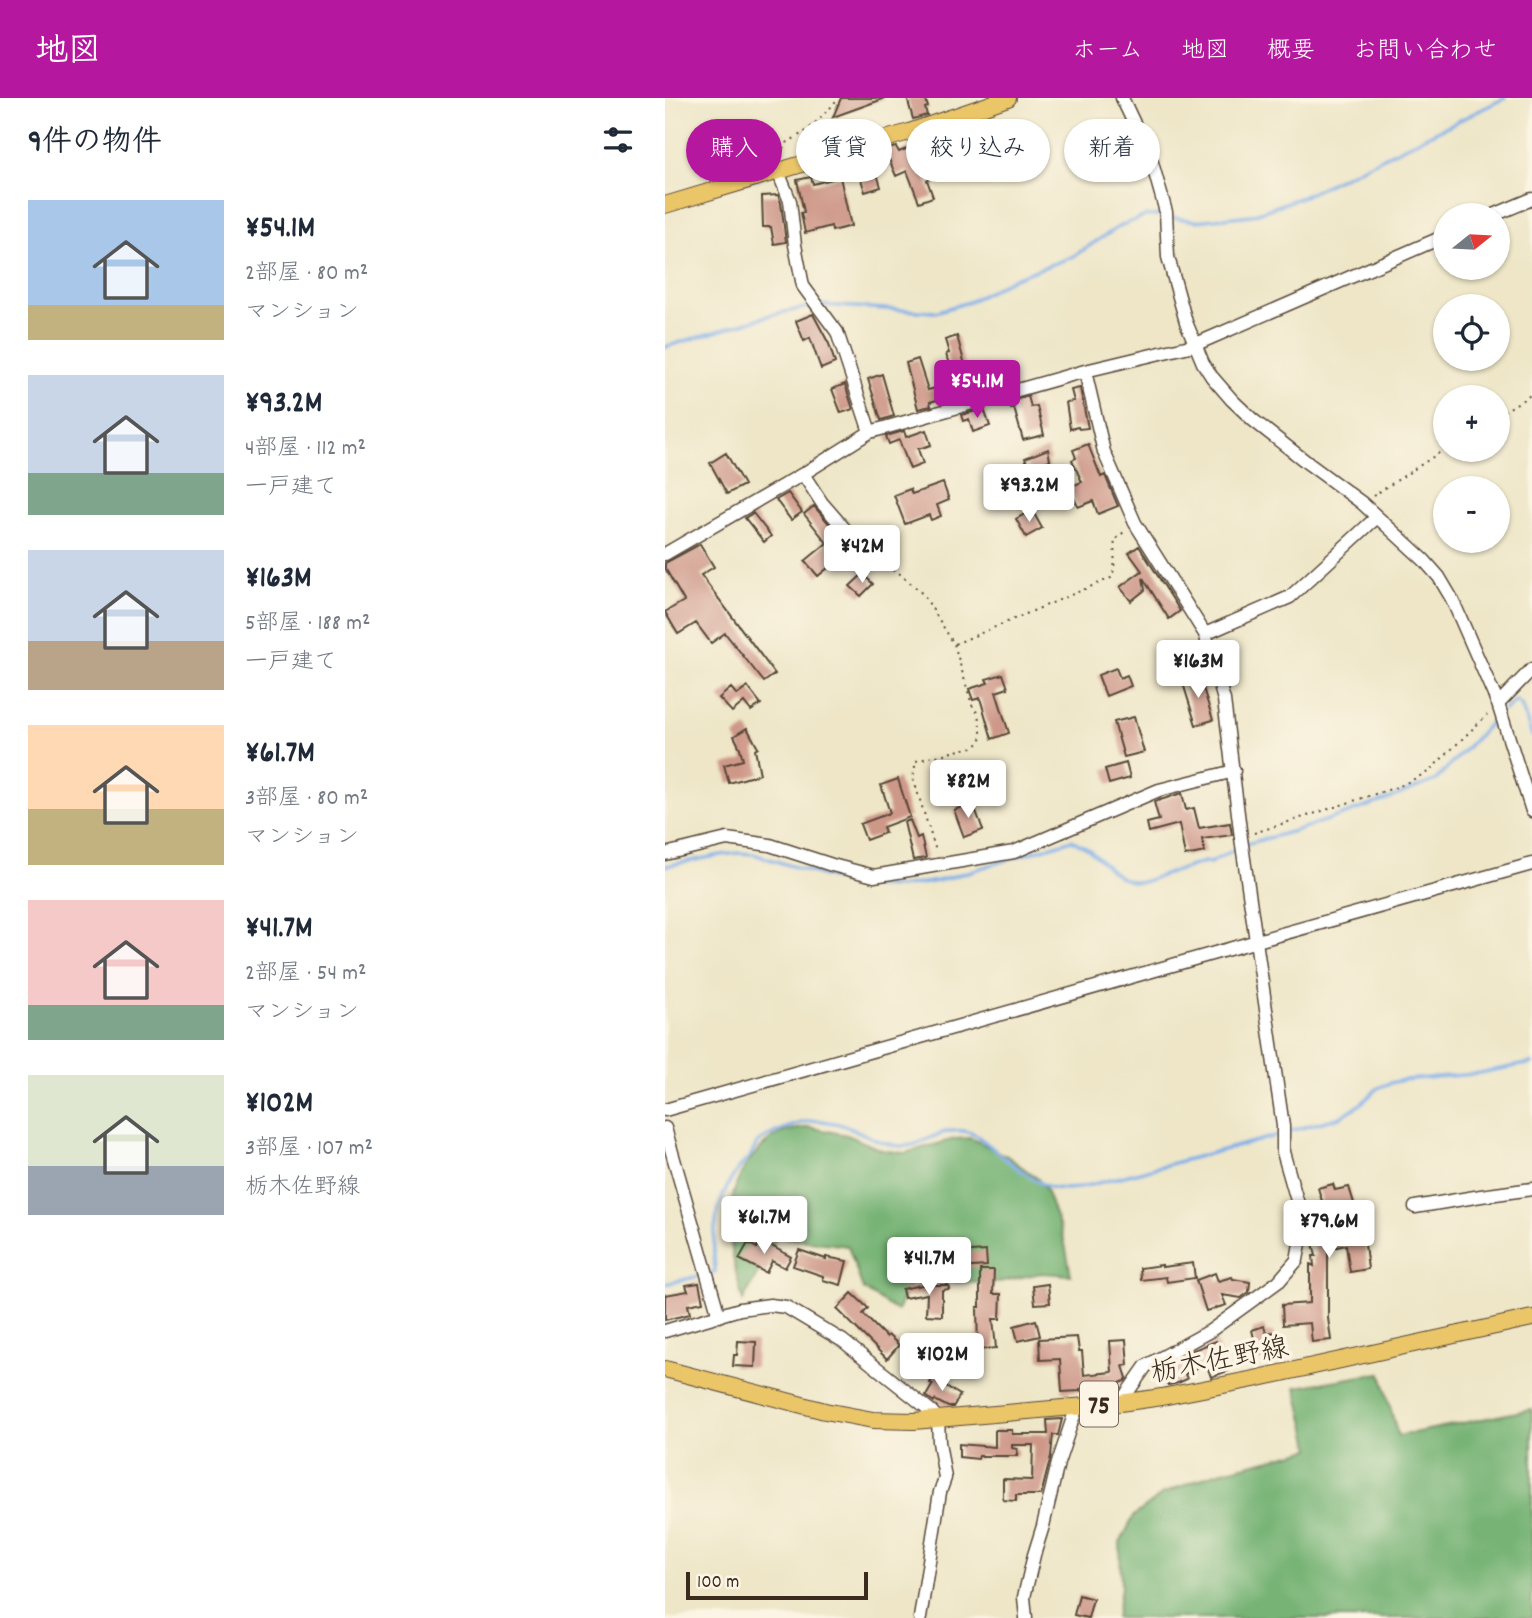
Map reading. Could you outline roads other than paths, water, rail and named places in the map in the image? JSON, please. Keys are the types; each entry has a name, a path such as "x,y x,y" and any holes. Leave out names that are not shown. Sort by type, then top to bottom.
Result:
{"main road":[{"path":"782,172 1008,98"},
{"path":"665,205 747,182"},
{"name":"栃木佐野線","path":"665,1369 848,1415 892,1421 938,1419 1162,1397 1532,1318"}],"street":[{"path":"1122,98 1151,159 1166,212 1168,257 1186,322 1203,363 1212,377 1252,420 1362,503 1439,577 1452,599 1498,704 1532,811"},
{"path":"779,182 790,201 803,286 837,332 870,432"},
{"path":"1510,208 1532,199"},
{"path":"665,554 870,432 1085,371 1194,345 1433,241"},
{"path":"1085,371 1104,452 1135,523 1205,634 1224,700 1283,1126 1283,1152 1298,1204 1301,1238 1297,1260 1279,1281 1210,1331 1146,1366 1120,1402"},
{"path":"803,474 822,503 870,558"},
{"path":"1205,634 1290,597 1377,517"},
{"path":"1498,704 1532,670"},
{"path":"665,854 727,838 770,845 874,876 1014,852 1159,790 1234,771"},
{"path":"665,1110 1532,864"},
{"path":"665,1128 719,1315"},
{"path":"1415,1208 1532,1189"},
{"path":"665,1331 740,1309 771,1305 786,1307 843,1341 931,1410 938,1419 945,1478 940,1492 920,1618"},
{"path":"1025,1618 1024,1597 1034,1555 1044,1526 1058,1463 1077,1406"}],"waterway":[{"path":"1169,217 1196,221 1252,215 1302,197 1505,98"},
{"path":"821,305 935,312 969,302 1014,278 1072,257 1120,226 1145,216 1162,215"},
{"path":"665,347 771,315 814,306"},
{"path":"1504,710 1516,701 1521,705 1532,736"},
{"path":"1246,844 1345,814 1436,780 1498,715"},
{"path":"665,866 721,855 753,854 834,879 870,886 899,887 938,881 1072,840 1087,848 1118,875 1142,882 1204,862 1210,863 1239,847"},
{"path":"1287,1132 1340,1117 1361,1104 1378,1088 1390,1083 1474,1074 1532,1063"},
{"path":"711,1273 715,1272 717,1219 729,1183 762,1140 807,1122 838,1124 883,1143 903,1146 917,1144 947,1132 968,1132 979,1137 1038,1182 1063,1189 1079,1188 1276,1136"},
{"path":"665,1284 704,1275"}]}
